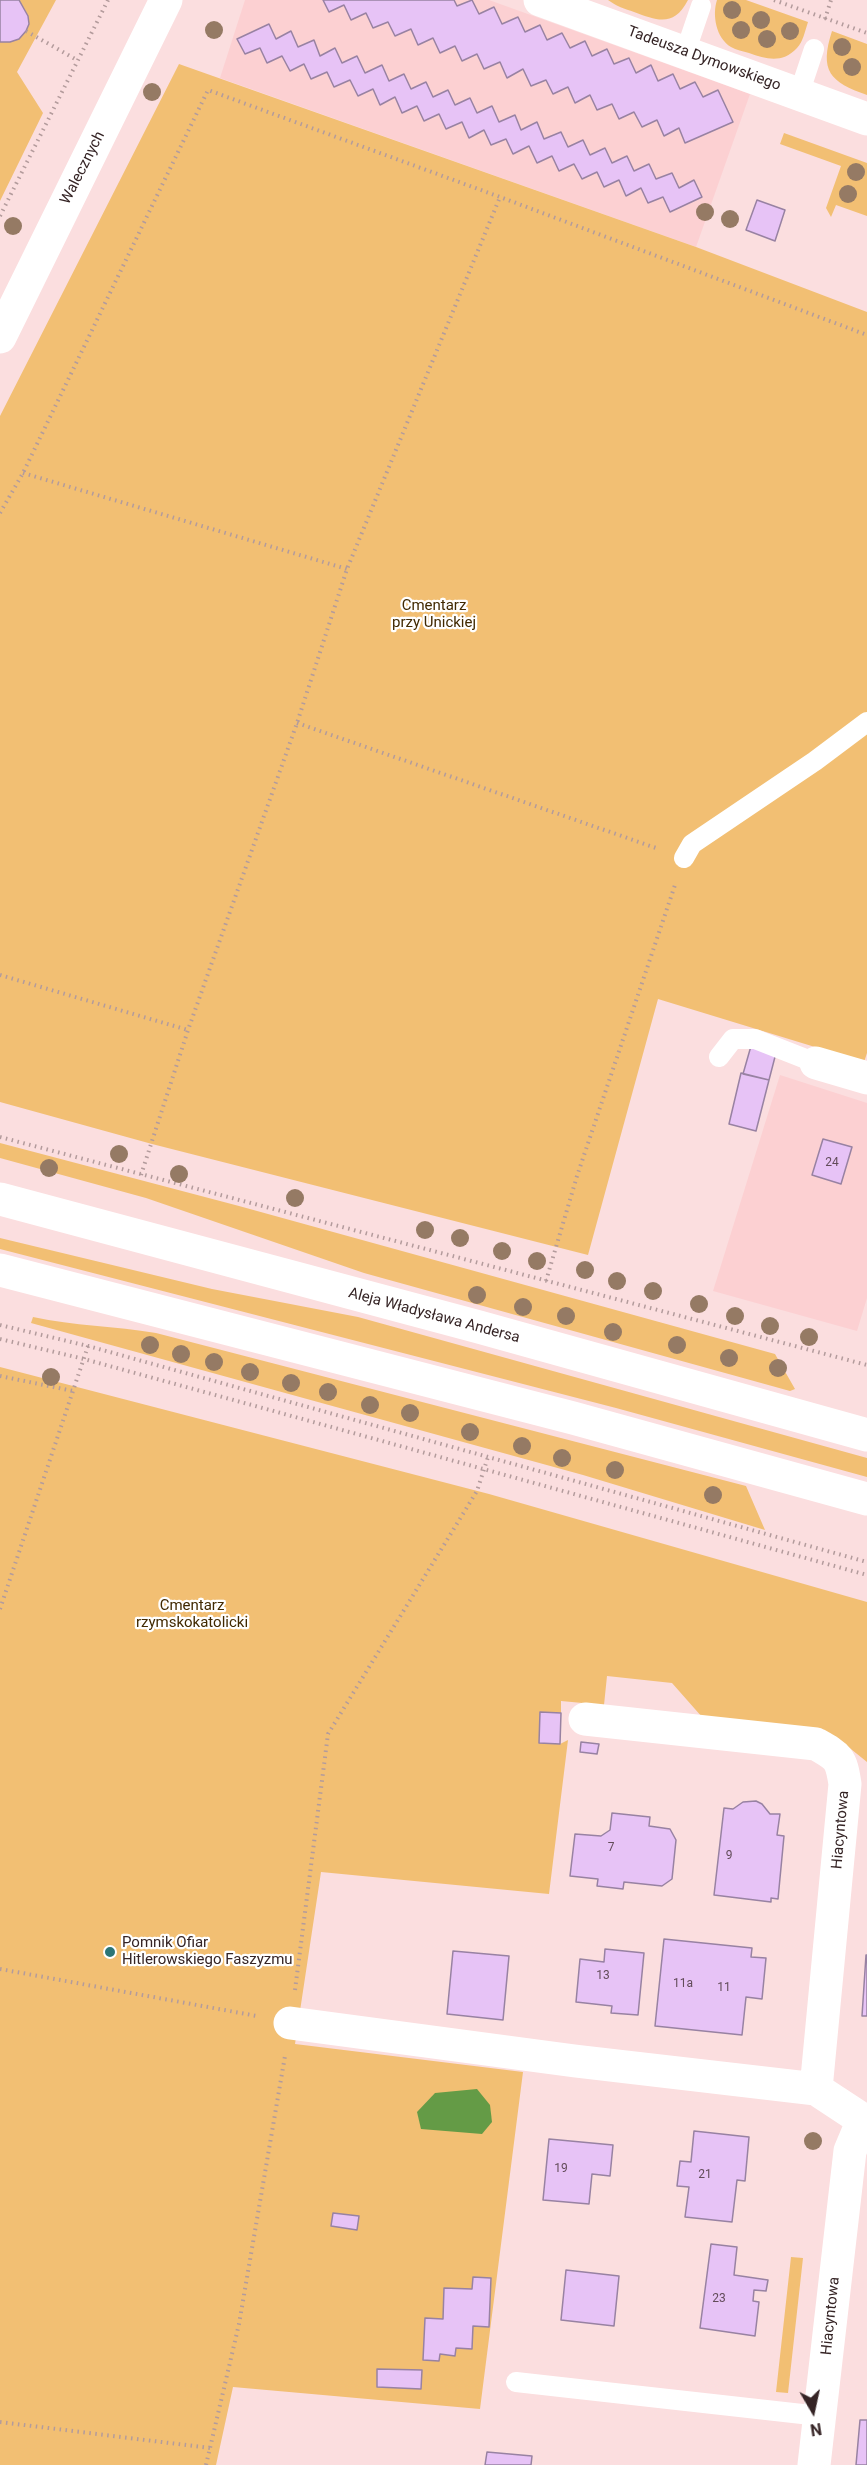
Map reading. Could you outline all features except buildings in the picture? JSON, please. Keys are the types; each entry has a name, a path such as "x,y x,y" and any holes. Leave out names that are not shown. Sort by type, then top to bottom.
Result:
{"street":[{"name":"Walecznych","path":"0,337 166,0"},
{"name":"Tadeusza Dymowskiego","path":"540,0 573,5 685,53 867,118"},
{"path":"816,1063 867,1078"},
{"name":"Aleja Władysława Andersa","path":"0,1199 479,1327 867,1435"},
{"path":"0,1270 561,1415 867,1499"},
{"name":"Hiacyntowa","path":"585,1719 816,1744 832,1753 842,1763 845,1784 816,2089"},
{"name":"Hiacyntowa","path":"291,2022 575,2061 816,2089 865,2119 850,2151 814,2465"}],"lane":[{"path":"685,53 701,6"},
{"path":"799,93 814,49"},
{"path":"684,858 692,844 815,761 867,722"},
{"path":"720,1057 733,1039 755,1039 816,1063"},
{"path":"516,2382 820,2416"}],"path":[{"path":"0,216 108,0"},
{"path":"774,0 867,33"},
{"path":"26,31 77,60"},
{"path":"0,513 23,473 208,90 867,335"},
{"path":"141,1175 189,1030 297,723 347,569 500,197"},
{"path":"23,473 347,569"},
{"path":"297,723 684,858 577,1176 546,1281"},
{"path":"0,975 189,1030"},
{"path":"0,1137 867,1365"},
{"path":"0,1324 88,1346 867,1562"},
{"path":"0,1339 84,1359 867,1575"},
{"path":"0,1609 88,1346"},
{"path":"0,1376 73,1391"},
{"path":"207,2465 238,2324 273,2134 291,2022 328,1734 477,1491 488,1457"},
{"path":"0,1969 291,2022"},
{"path":"0,2422 210,2448"}],"shaded area":[{"path":"245,0 489,0 750,94 696,247 220,78"},
{"path":"780,1075 867,1103 867,1298 857,1331 713,1291"},
{"path":"477,2089 490,2105 492,2122 482,2134 421,2129 417,2112 435,2093"}],"green space":[{"path":"0,0 56,0 17,72 43,113 0,201"},
{"path":"608,0 688,0 677,15 665,20 643,15"},
{"path":"717,0 746,0 808,22 801,43 786,56 774,59 733,48 722,38 716,26"},
{"path":"832,31 867,44 867,95 844,85 831,73 827,56"},
{"name":"Cmentarz przy Unickiej","path":"179,64 696,247 867,312 867,1053 864,1062 658,999 588,1255 152,1144 0,1102 0,416"},
{"path":"784,133 867,163 867,216 836,205 831,217 826,208 841,166 780,144"},
{"path":"0,1143 239,1206 775,1354 795,1389 790,1391 364,1273 146,1198 0,1158"},
{"path":"0,1238 212,1289 358,1317 867,1458 867,1477 616,1408 0,1249"},
{"path":"33,1317 156,1333 746,1486 765,1530 583,1475 31,1323"},
{"name":"Cmentarz rzymskokatolicki","path":"0,1367 489,1494 867,1602 867,1762 836,1737 702,1717 672,1683 607,1676 604,1705 561,1701 561,1713 541,1712 560,1744 568,1740 549,1894 321,1872 295,2044 523,2072 480,2409 233,2387 216,2465 0,2465"},
{"path":"791,2257 803,2258 788,2393 776,2392"}],"place":[{"name":"Pomnik Ofiar Hitlerowskiego Faszyzmu","path":"110,1952"}]}
